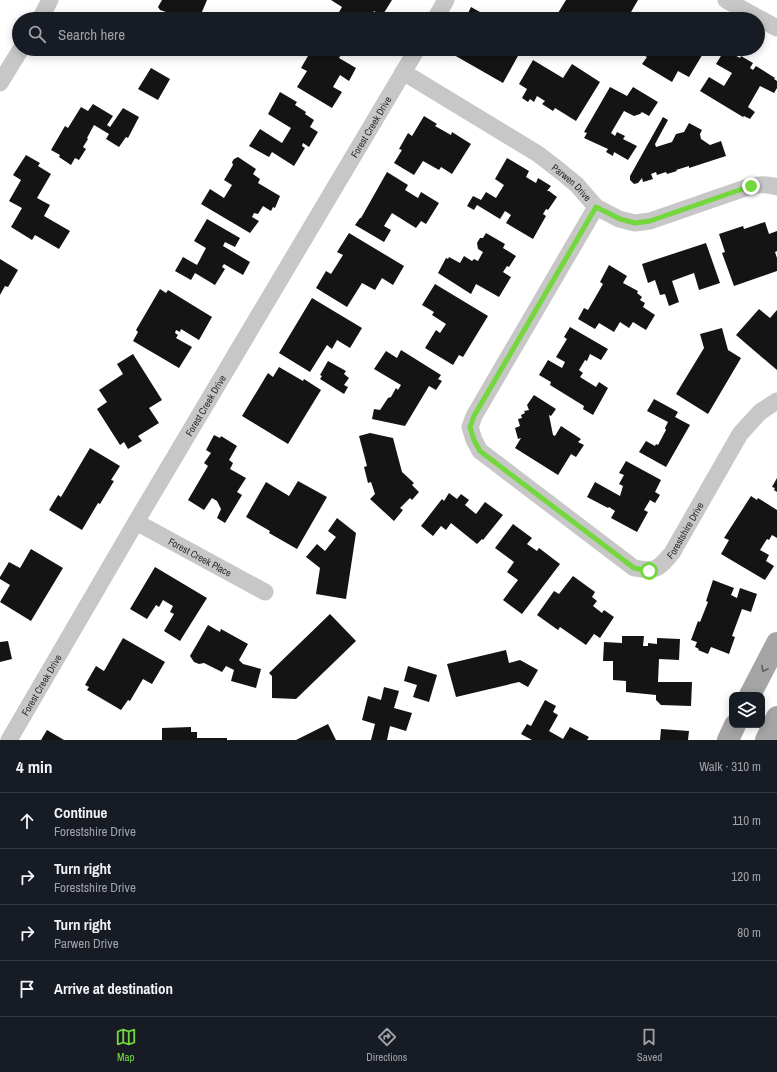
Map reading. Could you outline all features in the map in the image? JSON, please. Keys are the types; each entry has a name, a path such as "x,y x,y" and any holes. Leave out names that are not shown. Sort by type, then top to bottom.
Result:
{"main road":[{"path":"752,692 777,643"},
{"path":"766,740 777,717"},
{"path":"728,740 734,728"}],"street":[{"path":"44,12 50,0"},
{"path":"439,12 446,0"},
{"path":"726,0 748,12"},
{"path":"765,21 777,28"},
{"path":"0,83 17,56"},
{"name":"Forest Creek Drive","path":"9,740 136,522 413,56"},
{"name":"Parwen Drive","path":"403,72 538,154 577,185 596,207 620,219 635,223 650,221 751,186 760,184 777,187"},
{"name":"Forestshire Drive","path":"596,207 474,416 470,427 474,440 480,451 634,568 649,571 660,566 672,553 740,434 760,412 777,401"},
{"name":"Forest Creek Place","path":"136,522 265,592"}],"building":[{"path":"162,0 207,0 202,12 166,12 160,10 158,7"},
{"path":"331,0 392,0 384,12 339,12 342,7"},
{"path":"566,0 638,0 631,12 559,12"},
{"path":"471,7 480,12 468,12"},
{"path":"308,56 340,56 339,58 356,68 349,81 340,75 333,87 342,92 332,108 297,87 307,71 301,68"},
{"path":"456,56 518,56 503,83"},
{"path":"645,56 702,56 689,77 678,71 672,82 642,64 647,57"},
{"path":"721,56 736,56 740,58 741,56 753,63 750,68 753,70 756,66 775,78 774,79 777,81 777,88 774,93 760,86 748,107 755,112 750,119 744,116 743,117 700,91 709,77 724,86 732,73 716,64"},
{"path":"533,60 563,78 572,64 600,82 576,121 555,108 553,111 542,104 545,101 537,96 534,102 530,99 528,102 522,98 527,89 519,84"},
{"path":"151,68 170,79 158,100 138,89"},
{"path":"610,87 627,96 633,87 658,102 649,116 642,112 634,116 624,111 611,133 615,136 617,132 625,136 623,139 637,146 628,160 614,152 613,156 606,152 608,149 584,138 587,133 584,132"},
{"path":"280,92 297,102 295,105 306,112 305,114 314,120 310,127 318,132 309,147 303,143 302,146 305,148 294,166 272,152 269,157 249,146 260,129 282,143 291,128 268,114"},
{"path":"93,104 113,116 107,125 110,127 123,108 139,117 128,138 126,137 119,147 106,139 109,134 94,125 83,147 86,149 79,160 75,158 71,165 59,157 60,155 51,150 65,126 68,128 81,107 88,111"},
{"path":"424,116 437,124 435,126 451,135 452,132 471,144 452,174 441,167 439,170 423,161 414,175 394,163 402,150 399,149 408,133 412,136"},
{"path":"663,117 668,120 655,144 656,147 672,142 676,134 684,132 689,123 702,130 700,134 701,139 710,145 721,141 726,156 689,168 689,166 667,174 666,172 657,175 656,172 651,174 653,179 643,182 642,178 638,183 634,184 630,180 630,176"},
{"path":"26,155 40,163 38,166 51,174 37,198 50,205 44,216 70,231 59,249 35,235 32,240 11,227 22,208 9,201 21,180 13,175"},
{"path":"238,157 256,169 253,174 260,179 258,183 280,196 275,208 273,207 271,211 263,206 258,214 254,213 252,217 259,221 250,233 201,204 210,189 224,198 232,185 224,180 233,165 232,162"},
{"path":"507,158 529,171 526,177 536,183 538,178 551,186 547,191 557,197 548,210 546,209 543,214 546,216 533,239 506,223 511,215 505,211 500,219 477,205 474,210 467,206 473,196 481,200 486,192 496,198 504,185 495,179"},
{"path":"387,172 408,185 405,190 418,198 421,192 439,203 426,224 421,221 416,228 392,213 384,226 391,230 384,242 355,225 361,218"},
{"path":"207,219 240,238 235,247 225,242 223,246 250,262 243,275 224,264 222,267 225,269 215,285 195,273 191,280 175,271 183,257 197,265 206,248 194,241"},
{"path":"765,222 769,234 777,231 777,251 775,252 777,258 777,271 734,286 722,253 725,252 719,234 743,226 744,229"},
{"path":"349,233 404,266 393,285 382,278 375,290 362,283 347,307 316,288 326,271 331,274 343,255 337,252"},
{"path":"486,233 505,244 503,248 516,256 509,267 507,266 503,272 511,277 499,297 476,284 471,294 438,273 446,258 448,259 449,257 460,263 464,256 472,261 474,259 478,261 483,252 478,249 477,243"},
{"path":"706,243 720,283 699,290 694,273 672,281 679,302 669,306 665,294 660,295 655,280 648,283 642,264"},
{"path":"0,259 18,270 8,287 5,286 0,295"},
{"path":"609,265 627,276 623,283 638,291 637,293 642,297 640,300 645,303 643,307 655,315 646,330 633,322 629,328 620,322 614,332 599,323 595,329 578,319 584,308 588,310 603,284 600,282"},
{"path":"435,284 488,316 463,357 459,355 453,365 425,348 436,330 440,333 446,324 432,315 434,312 422,305"},
{"path":"160,289 166,293 168,290 212,317 199,340 181,329 180,332 176,330 175,333 178,335 176,338 192,347 179,368 133,341 138,332 136,330"},
{"path":"312,298 362,328 350,348 337,340 332,349 327,345 310,372 279,353"},
{"path":"759,309 770,318 777,310 777,370 736,335"},
{"path":"570,327 608,349 601,360 590,354 587,361 585,360 579,370 583,373 580,377 596,387 599,382 608,388 593,415 583,409 584,406 550,385 551,382 539,375 548,360 562,368 565,362 556,357 567,339 564,337"},
{"path":"722,328 728,350 741,358 708,414 676,394 704,348 700,334"},
{"path":"401,350 441,375 438,379 442,381 436,390 429,386 405,426 372,419 374,409 380,410 388,398 391,397 396,388 398,390 401,385 374,369 386,351 397,358"},
{"path":"133,354 162,400 149,408 159,423 138,436 142,441 128,449 124,442 120,445 97,409 107,402 99,390 123,374 117,364"},
{"path":"328,361 346,371 344,374 349,378 344,385 348,387 344,394 320,379 322,376 320,375"},
{"path":"279,367 303,381 304,379 321,390 288,444 242,416 268,373 273,377"},
{"path":"534,395 556,409 551,416 549,415 553,435 555,436 561,426 581,439 578,442 584,445 576,457 571,454 558,475 515,448 521,438 518,439 515,428 520,426 518,419 522,418 521,415 525,413 524,411 529,410 527,405"},
{"path":"654,399 678,412 675,417 690,425 666,467 639,452 646,441 655,446 656,444 658,445 666,430 665,428 668,422 647,411"},
{"path":"370,433 393,438 402,472 414,483 412,485 419,492 412,500 410,498 400,508 403,510 394,521 370,499 375,494 371,482 368,483 364,467 367,466 359,436"},
{"path":"214,435 220,438 221,436 237,446 229,460 233,463 230,469 246,478 237,492 242,495 225,523 217,518 221,509 217,501 212,498 204,510 188,500 208,466 204,463 211,453 206,450"},
{"path":"90,448 120,466 111,480 114,481 100,504 98,503 82,530 49,510 58,495 61,497"},
{"path":"626,461 661,480 655,492 660,495 655,503 650,500 644,510 648,512 637,532 611,518 615,511 587,497 595,482 620,496 623,486 619,484 624,475 619,473"},
{"path":"777,478 777,492 774,490 775,488 772,487"},
{"path":"298,481 327,497 297,549 269,533 270,531 246,517 266,482 289,496"},
{"path":"449,493 457,499 461,494 469,500 465,505 476,514 485,502 503,515 483,540 482,539 477,544 451,523 446,530 441,526 433,536 421,526 442,499 444,501"},
{"path":"751,496 757,500 758,498 777,510 777,538 772,535 769,540 767,539 760,550 769,555 766,561 774,566 765,580 721,554 729,540 724,538"},
{"path":"337,518 356,533 346,599 316,594 320,568 306,557 317,544 325,551 336,537 328,531"},
{"path":"513,524 532,538 527,544 537,551 539,548 560,564 522,614 503,600 518,580 507,572 514,562 495,548"},
{"path":"31,549 63,568 31,621 0,602 10,585 0,579 0,577 9,562 20,568"},
{"path":"155,567 207,598 180,641 164,631 174,614 170,612 173,606 163,600 159,607 156,605 147,619 130,609"},
{"path":"573,576 595,592 592,597 597,601 593,606 602,613 604,610 614,617 600,638 594,634 586,645 560,627 558,630 537,615 554,591 559,594"},
{"path":"713,580 734,588 731,595 737,598 740,588 757,594 751,612 742,609 732,636 735,637 729,654 711,647 708,654 698,650 699,649 695,647 697,642 691,640 698,621 700,622 708,602 706,601"},
{"path":"330,614 356,641 296,699 272,698 272,676 269,673"},
{"path":"208,625 220,632 221,629 248,644 239,660 243,664 261,669 256,688 231,681 234,670 226,666 222,672 204,663 199,664 194,662 190,656"},
{"path":"622,636 644,636 643,646 648,646 648,643 657,644 657,638 680,639 679,660 659,659 658,682 692,682 691,706 661,705 656,700 656,695 626,692 626,681 613,680 613,661 603,661 604,642 622,643"},
{"path":"123,638 165,662 152,684 143,679 130,701 128,700 121,710 87,690 89,687 85,685 96,666 104,671"},
{"path":"8,641 12,659 0,662 0,642"},
{"path":"506,650 509,663 520,660 538,670 528,687 519,682 456,697 447,664"},
{"path":"408,666 437,675 429,702 413,697 417,685 404,681"},
{"path":"384,687 399,691 394,708 412,713 406,731 390,726 387,740 371,740 375,724 362,720 368,696 381,700"},
{"path":"545,700 556,706 553,712 558,715 549,731 563,739 570,727 589,737 587,740 532,740 521,734 527,724 531,726"},
{"path":"328,724 336,740 296,740"},
{"path":"191,727 191,732 197,732 197,738 227,738 227,740 162,740 162,728"},
{"path":"661,729 689,731 688,740 660,740"},
{"path":"47,730 64,740 41,740"}],"route":[{"path":"649,571 634,568 480,451 474,440 470,427 474,416 596,207 620,219 635,223 650,221 751,186"}]}
